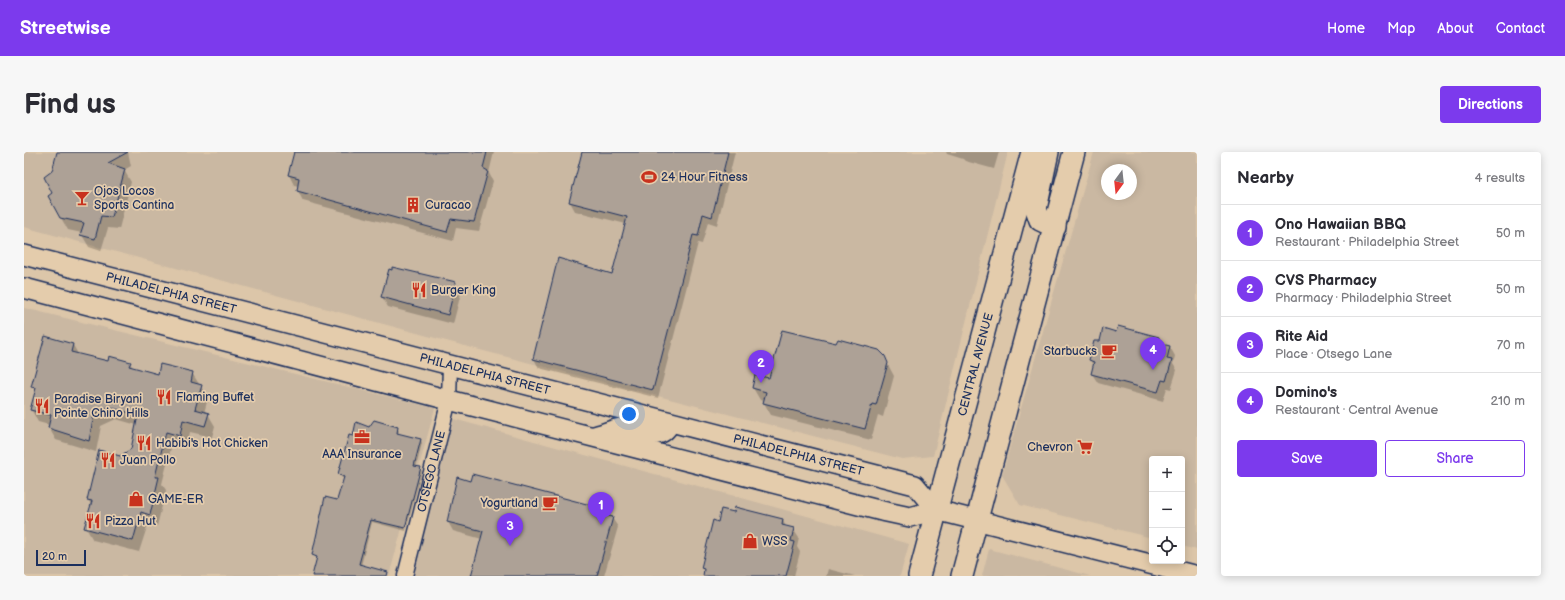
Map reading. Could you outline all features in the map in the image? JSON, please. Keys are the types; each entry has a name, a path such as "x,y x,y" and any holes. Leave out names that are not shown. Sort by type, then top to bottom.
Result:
{"main road":[{"name":"CENTRAL AVENUE","path":"919,576 1032,152"},
{"path":"1048,152 1036,209 1040,220 1055,226"},
{"path":"962,576 1074,152"},
{"name":"PHILADELPHIA STREET","path":"24,255 670,423 915,485 936,510"},
{"path":"24,288 449,400 910,517 936,510 1197,576"},
{"path":"593,437 622,428 649,435 659,434 667,429 670,423"}],"street":[{"name":"OTSEGO LANE","path":"405,576 449,400 450,365"}],"shaded area":[{"path":"24,152 1008,152 933,456 902,459 476,349 24,227"},
{"path":"1094,152 1197,152 1197,550 1185,547 1185,456 1149,456 1149,537 1020,505 1002,475"},
{"path":"24,308 435,408 389,576 24,576"},
{"path":"439,415 909,544 900,576 401,576"},
{"path":"989,549 1090,576 982,576"}],"building":[{"name":"Ojos Locos Sports Cantina","path":"57,152 128,152 108,163 125,169 112,217 101,216 95,239 80,235 84,223 60,218 48,196 52,193 44,177 52,171"},
{"name":"Curacao","path":"294,152 487,152 483,168 488,171 474,222 451,219 447,232 297,191 299,178 288,175"},
{"path":"582,152 728,152 712,217 703,214 698,236 693,235 653,390 533,359 558,258 612,274 627,217 569,202"},
{"name":"Burger King","path":"392,267 456,282 448,315 381,297 389,269 392,270"},
{"path":"1118,326 1159,337 1158,343 1170,346 1167,359 1172,360 1166,381 1162,380 1158,392 1091,374 1094,362 1089,360 1094,341 1100,341 1103,328 1116,332"},
{"path":"782,330 836,343 838,339 879,350 885,356 888,363 876,405 872,404 865,429 763,403 766,392 752,388 755,375 769,378"},
{"path":"45,336 73,344 71,352 108,361 109,356 131,362 129,366 158,374 160,364 193,372 191,382 202,385 195,409 209,413 205,426 183,420 180,436 166,432 155,477 159,477 150,515 141,512 133,541 84,528 92,501 87,500 99,450 120,456 131,449 138,415 108,407 94,414 89,441 48,428 51,415 30,410 36,388 31,387"},
{"path":"374,420 398,427 397,433 421,439 414,466 421,467 405,528 371,520 359,564 388,572 387,576 312,576 317,557 312,555 325,497 337,500 344,477 338,474 349,435 353,436 356,422 369,427"},
{"path":"472,474 602,508 601,514 613,517 597,576 471,576 483,531 447,522 457,477 470,481"},
{"name":"WSS","path":"735,507 783,519 782,525 794,528 791,541 795,542 786,576 703,576 704,569 701,568 713,520 718,522 721,509 734,512"}],"place":[{"name":"24 Hour Fitness","path":"649,177"},
{"name":"Ojos Locos Sports Cantina","path":"82,198"},
{"name":"Curacao","path":"413,205"},
{"name":"Burger King","path":"419,290"},
{"name":"Starbucks","path":"1109,351"},
{"name":"Domino's","path":"1153,370"},
{"name":"CVS Pharmacy","path":"761,383"},
{"name":"Flaming Buffet","path":"164,397"},
{"name":"Paradise Biryani Pointe Chino Hills","path":"42,406"},
{"name":"AAA Insurance","path":"362,437"},
{"name":"Habibi's Hot Chicken","path":"144,443"},
{"name":"Chevron","path":"1085,447"},
{"name":"Juan Pollo","path":"108,460"},
{"name":"GAME-ER","path":"136,499"},
{"name":"Yogurtland","path":"550,503"},
{"name":"Pizza Hut","path":"93,521"},
{"name":"Ono Hawaiian BBQ","path":"601,525"},
{"name":"WSS","path":"750,541"},
{"name":"Rite Aid","path":"510,546"}]}
